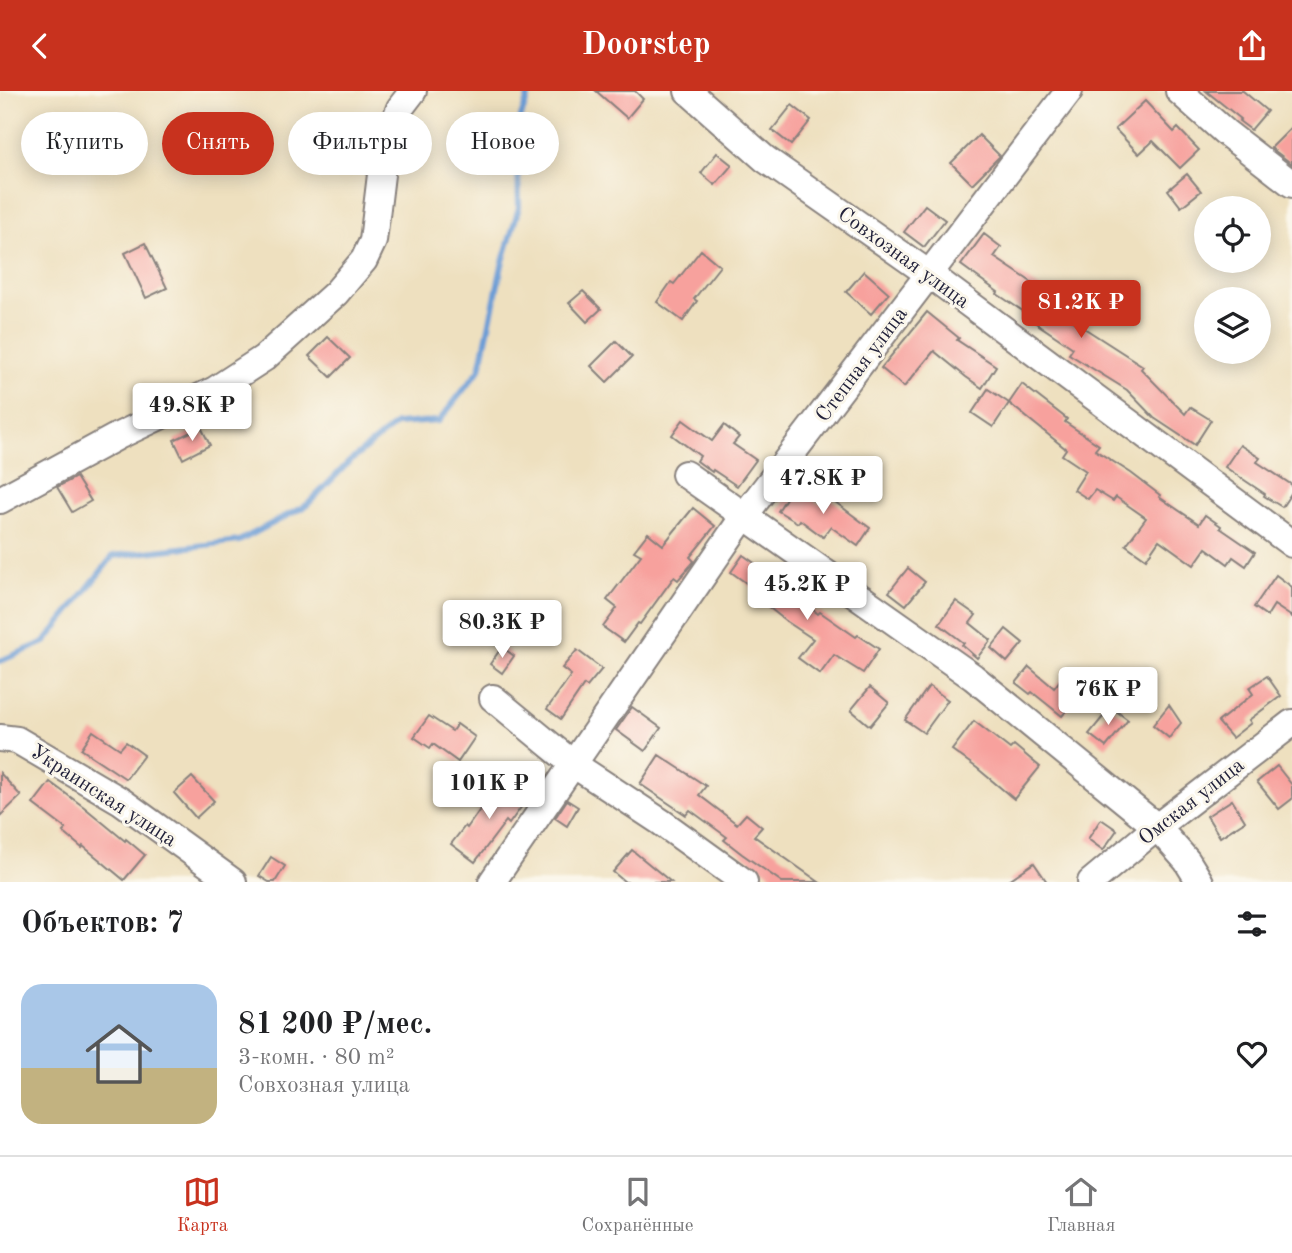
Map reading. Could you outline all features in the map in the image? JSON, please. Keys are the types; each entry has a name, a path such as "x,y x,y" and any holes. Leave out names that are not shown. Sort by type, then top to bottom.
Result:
{"street":[{"path":"0,500 118,436 226,383 264,358 336,293 364,260 373,241 383,158 400,108 413,91"},
{"name":"Совхозная улица","path":"688,91 765,159 929,274 1292,544"},
{"name":"Степная улица","path":"492,882 744,516 1069,91"},
{"path":"1179,91 1225,132 1292,184"},
{"path":"685,474 974,677 1157,827 1200,882"},
{"path":"493,698 573,765 661,822 744,882"},
{"name":"Омская улица","path":"1091,882 1157,827 1292,723"},
{"name":"Украинская улица","path":"4,737 18,740 121,801 233,882"}],"building":[{"path":"596,91 635,91 643,99 627,118"},
{"path":"1206,91 1243,91 1267,111 1251,130"},
{"path":"1145,101 1174,132 1178,128 1199,150 1180,168 1153,141 1139,154 1115,129"},
{"path":"792,105 811,120 791,145 772,130"},
{"path":"1292,127 1292,164 1271,148"},
{"path":"979,135 1000,156 972,184 951,163"},
{"path":"717,153 732,165 715,185 701,173"},
{"path":"1187,174 1201,191 1181,207 1168,190"},
{"path":"925,205 945,220 924,247 904,232"},
{"path":"984,234 1001,247 994,257 1074,307 1067,317 1143,366 1141,369 1185,414 1190,407 1211,420 1195,445 1154,418 1127,390 1069,354 1073,348 1033,321 1035,319 997,294 998,292 961,265"},
{"path":"145,243 167,288 146,298 125,253"},
{"path":"701,250 720,266 694,299 697,301 683,321 657,302 671,282 674,284"},
{"path":"864,271 889,293 871,314 846,292"},
{"path":"583,291 601,309 587,322 569,303"},
{"path":"927,312 959,338 957,340 996,366 982,388 934,351 904,387 881,368"},
{"path":"328,337 350,358 331,377 309,356"},
{"path":"616,341 632,357 607,382 591,366"},
{"path":"1022,384 1067,419 1065,422 1099,445 1095,450 1131,473 1160,495 1159,497 1199,524 1205,515 1255,552 1246,566 1233,557 1228,564 1206,548 1194,565 1159,540 1146,559 1126,545 1146,518 1116,497 1113,501 1095,490 1088,499 1074,490 1086,471 1062,455 1066,449 1009,403"},
{"path":"988,389 1009,403 993,427 972,413"},
{"path":"683,420 712,441 724,425 739,437 733,444 756,460 737,486 697,461 700,456 672,435"},
{"path":"201,427 210,445 183,459 174,440"},
{"path":"1240,445 1260,458 1257,462 1292,485 1292,492 1282,507 1225,467"},
{"path":"76,477 91,501 72,512 57,487"},
{"path":"793,487 821,505 827,496 870,528 858,546 831,527 823,537 800,520 798,523 778,511"},
{"path":"693,508 715,526 690,557 694,561 691,565 678,580 674,577 624,642 603,627 617,608 607,600 641,555 634,551 648,533 663,545"},
{"path":"743,555 818,614 820,612 879,649 863,673 834,655 820,674 798,658 813,639 756,597 760,593 731,572"},
{"path":"908,568 925,582 906,605 889,592"},
{"path":"1276,575 1292,587 1292,617 1274,605 1267,616 1254,607"},
{"path":"956,601 976,615 970,623 991,640 977,658 962,645 964,643 939,624"},
{"path":"1006,629 1023,643 1007,662 991,648"},
{"path":"502,647 514,656 502,673 490,664"},
{"path":"577,650 602,669 587,687 584,685 561,719 547,709 571,675 562,668"},
{"path":"1029,667 1054,688 1061,679 1080,695 1062,716 1016,683"},
{"path":"1267,676 1281,696 1249,720 1251,723 1232,738 1218,722 1253,694 1249,688"},
{"path":"929,686 948,700 924,733 905,720"},
{"path":"870,687 889,703 870,726 851,710"},
{"path":"1169,705 1181,723 1169,738 1153,725"},
{"path":"632,707 661,728 645,751 616,730"},
{"path":"1111,707 1128,720 1106,747 1089,734"},
{"path":"429,716 452,731 457,724 475,737 458,762 433,744 430,748 414,737"},
{"path":"974,721 1010,749 1014,745 1040,767 1014,799 952,750"},
{"path":"93,731 120,749 126,742 144,755 126,779 81,749"},
{"path":"659,755 706,786 699,795 737,824 746,814 762,827 754,836 819,882 782,882 724,840 727,837 690,810 686,815 640,784"},
{"path":"1277,766 1292,785 1292,799 1279,809 1257,782"},
{"path":"0,773 21,796 0,816"},
{"path":"192,777 214,801 196,818 174,793"},
{"path":"500,781 527,799 509,824 506,821 475,862 451,844 465,826 467,828"},
{"path":"50,782 145,855 124,880 83,846 82,848 63,832 66,829 33,804"},
{"path":"567,800 578,807 567,826 555,818"},
{"path":"1232,800 1245,821 1220,837 1207,816"},
{"path":"1101,819 1117,830 1103,850 1088,839"},
{"path":"632,850 671,882 625,882 613,872"},
{"path":"271,857 285,866 275,882 269,882 259,876"},
{"path":"1034,863 1047,882 1006,882"}],"waterway":[{"path":"0,661 45,642 113,556 239,541 307,505 349,462 396,424 439,421 480,369 502,265 519,207 517,128 530,91"}]}
